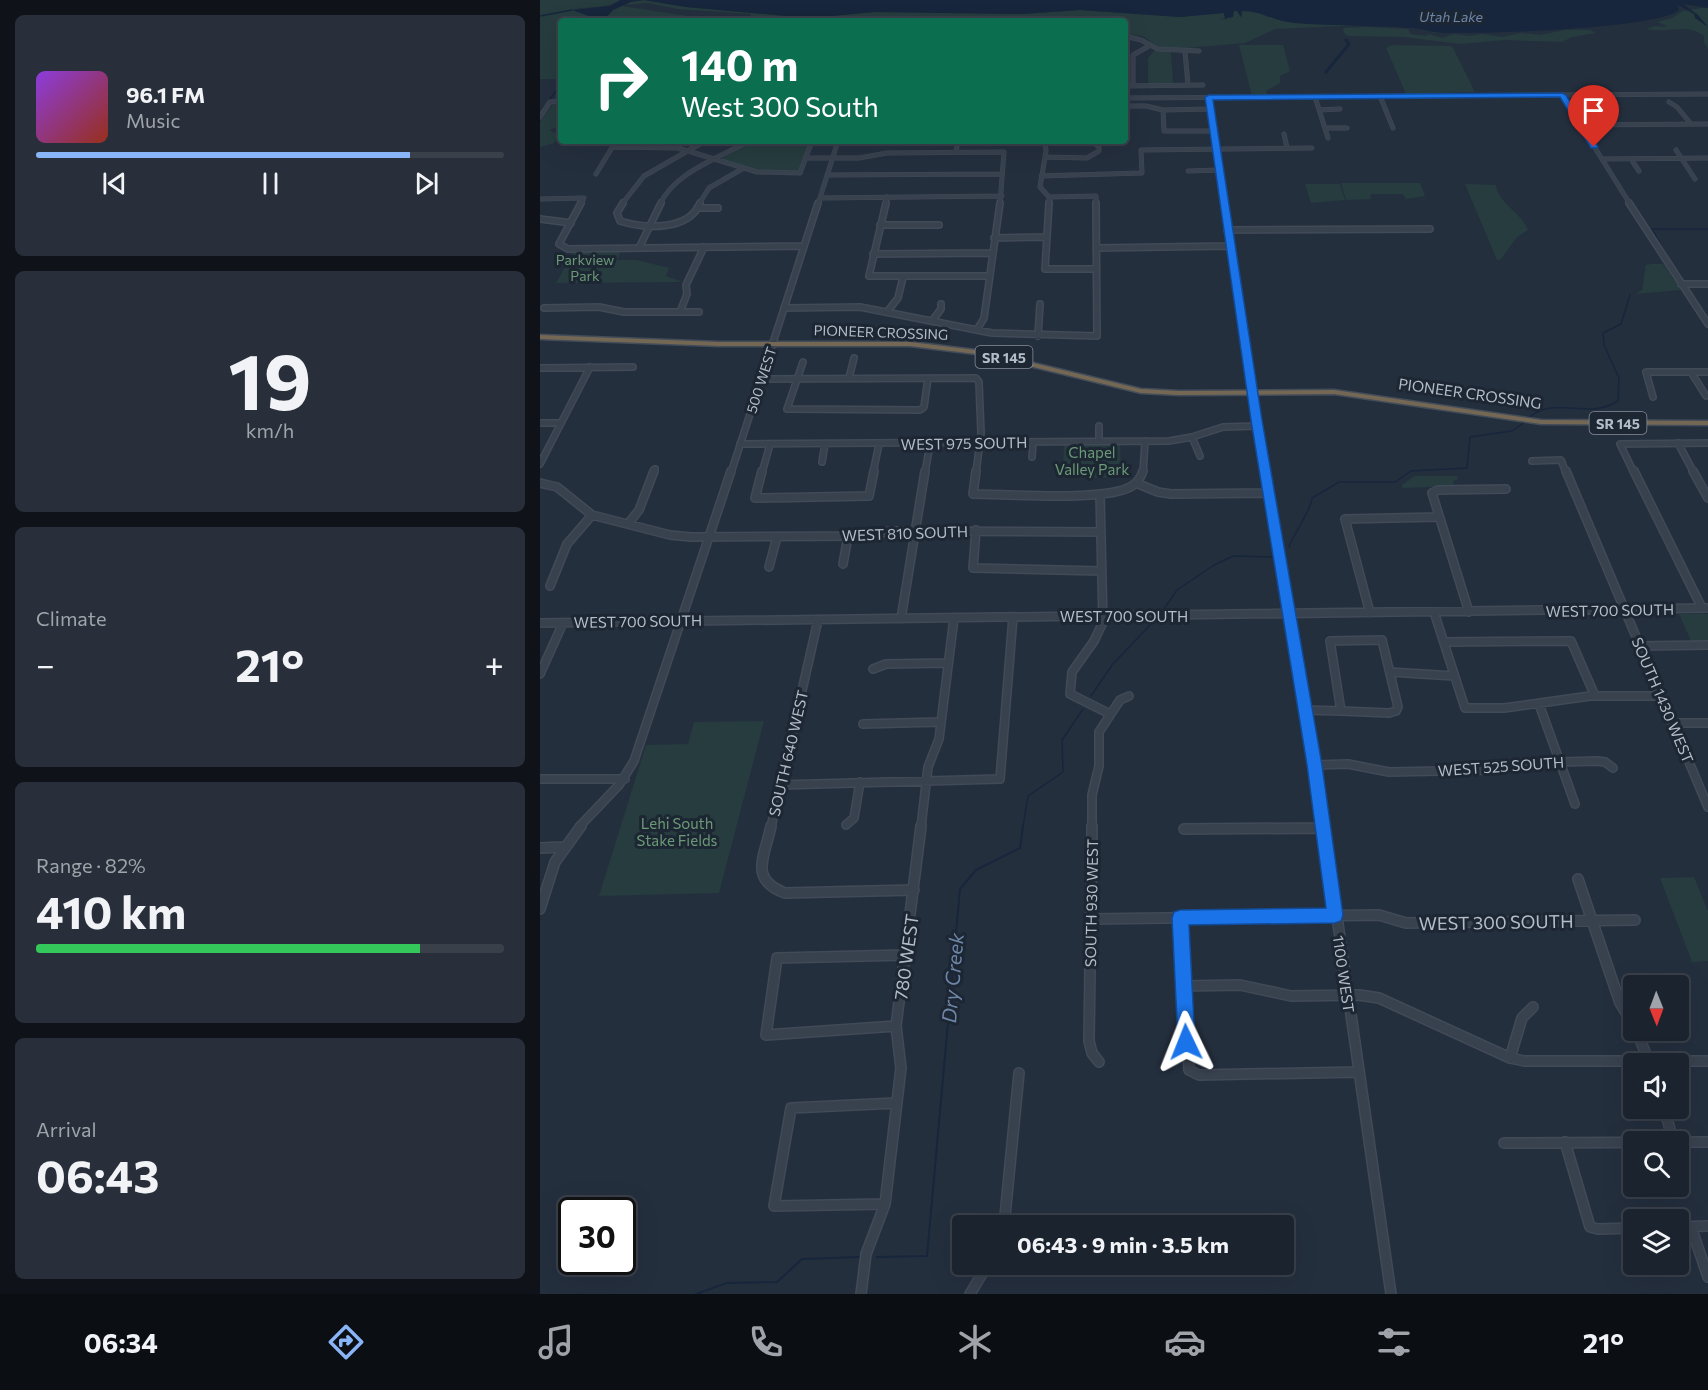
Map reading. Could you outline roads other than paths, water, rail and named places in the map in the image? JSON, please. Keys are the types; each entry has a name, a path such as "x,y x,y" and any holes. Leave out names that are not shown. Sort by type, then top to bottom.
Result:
{"highway":[{"name":"PIONEER CROSSING","path":"540,335 933,345 984,353 1141,391 1179,393 1264,390 1351,394 1570,424 1708,423"},
{"name":"PIONEER CROSSING","path":"1528,419 1708,418"}],"street":[{"path":"1128,37 1164,50 1198,51"},
{"path":"1133,86 1133,55 1149,46"},
{"path":"1185,51 1188,86"},
{"path":"1128,86 1203,85"},
{"path":"1164,86 1166,98"},
{"path":"1128,98 1708,94"},
{"path":"1562,95 1665,261 1708,324"},
{"path":"1380,96 1393,128"},
{"name":"1100 WEST","path":"1209,97 1257,426 1315,765 1322,828 1391,1294"},
{"path":"1315,97 1329,138"},
{"path":"540,117 550,102 558,101"},
{"path":"1670,102 1691,124"},
{"path":"1128,106 1146,106 1162,110 1210,109"},
{"path":"1162,110 1164,131 1213,131"},
{"path":"1319,110 1340,110"},
{"path":"1581,125 1708,124"},
{"path":"1326,129 1347,128"},
{"path":"1284,134 1287,148"},
{"path":"596,174 614,144"},
{"path":"700,144 650,172 635,185 617,213 620,221 633,225 684,221 698,208 707,189 742,169"},
{"path":"639,248 670,187 743,144"},
{"path":"612,147 665,147 688,151 742,169 771,174 800,173 810,144"},
{"name":"500 WEST","path":"681,620 762,379 837,144"},
{"path":"956,152 957,144"},
{"path":"784,308 847,307 887,312 1012,336 1097,336 1096,196 1049,197 1040,188 1045,144"},
{"path":"1045,157 1076,158 1094,155 1099,151 1096,144"},
{"path":"1041,176 1142,173 1141,150 1312,148"},
{"path":"1676,150 1695,179"},
{"path":"805,158 859,158 887,153 1004,152 999,224 994,238 984,318 977,330"},
{"path":"1602,159 1708,158"},
{"path":"1631,159 1639,171"},
{"path":"1188,171 1219,170"},
{"path":"827,176 1002,174"},
{"path":"820,198 1002,196"},
{"path":"886,197 869,276 989,276"},
{"path":"1049,197 1045,269 1096,269"},
{"path":"540,199 584,198 558,244 563,248 804,246"},
{"path":"698,208 718,208"},
{"path":"540,219 571,223"},
{"path":"880,225 939,225"},
{"path":"1227,230 1430,229"},
{"path":"994,238 1047,237"},
{"path":"1096,248 1229,246"},
{"path":"680,312 687,294 686,285 704,248"},
{"path":"873,254 992,253"},
{"path":"887,312 898,298 903,277"},
{"path":"1682,284 1708,284"},
{"path":"932,321 941,309 941,304"},
{"path":"1038,336 1040,304"},
{"path":"544,308 599,307 624,312 699,312"},
{"path":"849,378 854,358"},
{"path":"803,362 787,409 876,411 923,409 928,378"},
{"path":"540,464 590,367"},
{"path":"540,368 633,367"},
{"path":"1653,397 1646,373 1648,372 1708,372"},
{"path":"1691,372 1706,396"},
{"path":"762,379 976,378 979,382 979,443 973,494 1100,495 1116,492 1136,483 1142,476 1146,465 1145,441"},
{"path":"540,423 561,423"},
{"path":"1099,426 1099,441"},
{"name":"WEST 975 SOUTH","path":"740,444 1145,441 1192,438 1223,427 1257,426"},
{"path":"1192,438 1198,447 1200,456"},
{"path":"1032,457 1033,442"},
{"path":"1678,443 1708,498"},
{"path":"1705,608 1620,444 1708,443"},
{"path":"770,444 755,498 869,496 879,444"},
{"path":"822,462 825,444"},
{"path":"901,619 930,444"},
{"name":"SOUTH 1430 WEST","path":"1532,461 1561,460 1708,807"},
{"path":"628,524 639,510 655,470"},
{"path":"540,483 557,487 592,515 567,544 550,586"},
{"path":"1136,483 1158,492 1171,494 1269,493"},
{"path":"1469,612 1432,497 1433,492 1506,489"},
{"path":"1100,495 1103,615 1101,628 1069,675 1070,694 1110,714 1120,700 1129,696"},
{"name":"WEST 810 SOUTH","path":"592,515 670,534 709,538 848,536 916,531 976,530 1101,532"},
{"path":"1370,613 1345,519 1438,517"},
{"path":"976,530 973,568 1101,571"},
{"path":"843,564 848,536"},
{"path":"769,567 777,537"},
{"name":"WEST 700 SOUTH","path":"540,623 1705,608"},
{"path":"1434,612 1465,708 1516,708 1595,696 1660,696"},
{"path":"780,785 1000,779 1013,617"},
{"name":"780 WEST","path":"861,1294 866,1254 885,1204 901,1068 896,1026 926,780 928,767 939,739 954,618"},
{"path":"540,909 552,872 564,847 625,779 634,761 681,620"},
{"name":"SOUTH 640 WEST","path":"818,620 761,872 766,885 785,893 914,890"},
{"path":"540,674 562,622"},
{"path":"1304,710 1341,712 1396,711 1398,707 1382,640 1330,641 1341,712"},
{"path":"1445,642 1571,641 1595,696"},
{"path":"1640,646 1708,645"},
{"path":"873,669 886,664 948,663"},
{"path":"1390,672 1454,676"},
{"path":"1539,704 1575,804"},
{"name":"SOUTH 930 WEST","path":"1099,1062 1092,1053 1089,1041 1092,795 1099,766 1100,732 1110,714"},
{"path":"863,724 941,722"},
{"path":"1672,723 1708,723"},
{"name":"WEST 525 SOUTH","path":"1315,765 1348,764 1389,772 1412,772 1492,770 1520,763 1561,761 1605,762 1613,768"},
{"path":"540,779 625,779"},
{"path":"846,825 854,818 860,782"},
{"path":"1184,829 1322,828"},
{"path":"540,848 564,847"},
{"path":"1578,879 1623,1008"},
{"name":"WEST 300 SOUTH","path":"1091,919 1379,915 1406,923 1635,920"},
{"path":"1180,918 1190,1070 1199,1075 1358,1072"},
{"path":"896,1026 766,1035 777,958 906,955"},
{"path":"1184,986 1240,985 1291,996 1347,995 1379,998 1510,1058 1524,1061 1623,1062"},
{"path":"1510,1058 1521,1018 1533,1007"},
{"path":"1689,1061 1708,1061"},
{"path":"1005,1215 1019,1073"},
{"path":"885,1204 774,1206 790,1108 896,1103"},
{"path":"1504,1143 1623,1141"},
{"path":"1689,1141 1708,1142"},
{"path":"1565,1142 1590,1227 1599,1230 1623,1229"},
{"path":"1708,1226 1691,1227 1708,1277"},
{"path":"970,1294 981,1275"}],"water":[{"path":"620,0 644,0 630,2 613,10 606,18 595,18 572,10 611,6"},
{"name":"Utah Lake","path":"644,0 1708,0 1708,8 1683,4 1698,15 1708,27 1695,18 1694,14 1678,5 1679,10 1664,16 1605,26 1444,33 1412,28 1294,23 1242,11 1241,17 1237,11 1234,11 1233,17 1218,20 1225,18 1224,13 1180,17 1080,10 1023,14 875,12 809,18 686,7"}],"waterway":[{"path":"540,16 572,10"},
{"path":"1326,72 1349,44 1346,40"},
{"path":"550,99 558,89"},
{"name":"Dry Creek","path":"1670,261 1652,229 1708,229"},
{"name":"Dry Creek","path":"1528,418 1539,411 1550,408 1595,409 1618,401 1619,378 1604,345 1603,333 1621,324 1630,295"},
{"name":"Dry Creek","path":"1289,547 1312,498 1339,482 1395,482 1411,471 1467,468 1470,437 1512,431 1525,422"},
{"name":"Dry Creek","path":"1164,609 1177,590 1214,565 1233,556 1272,557"},
{"name":"Dry Creek","path":"1091,696 1112,665 1152,623"},
{"name":"Dry Creek","path":"1023,827 1028,796 1063,772 1062,740 1083,709"},
{"name":"Dry Creek","path":"877,1257 927,1256 960,889 976,870 1020,848 1023,826"},
{"name":"Dry Creek","path":"696,1294 727,1283 777,1282 802,1259 859,1257"}],"park label":[{"name":"Parkview Park","path":"585,268"},
{"name":"Chapel Valley Park","path":"1092,460"},
{"name":"Lehi South Stake Fields","path":"677,832"}]}
